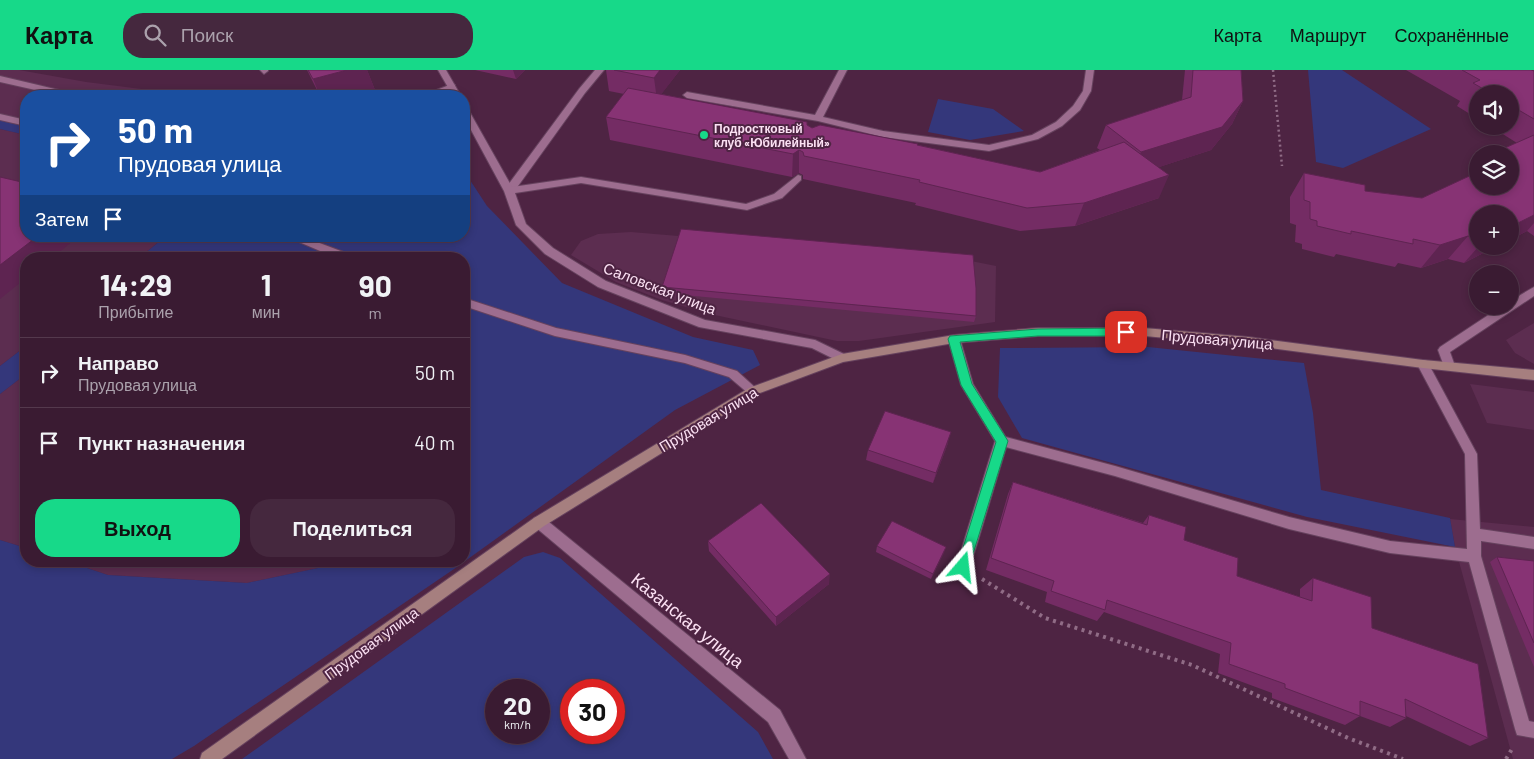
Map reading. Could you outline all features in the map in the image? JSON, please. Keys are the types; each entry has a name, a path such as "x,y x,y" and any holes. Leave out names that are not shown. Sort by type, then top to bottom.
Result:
{"main road":[{"name":"Прудовая улица","path":"208,759 539,522 753,391 842,358 954,339 1038,332 1144,332 1248,341 1423,364 1534,375"}],"street":[{"path":"442,70 454,90"},
{"path":"509,191 582,91 600,70"},
{"path":"821,122 843,70"},
{"path":"687,95 883,134 989,148 1035,138 1058,124 1077,108 1082,100 1087,91 1090,70"},
{"path":"0,79 52,90"},
{"path":"443,90 452,87"},
{"path":"0,117 20,122"},
{"name":"Саловская улица","path":"470,120 509,191 521,225 549,251 602,284 703,324 815,344 842,358"},
{"path":"509,191 581,180 747,207 778,196 798,178"},
{"path":"306,242 332,252"},
{"path":"1449,366 1444,350 1534,291"},
{"path":"470,304 555,332 685,359 733,374 753,391"},
{"path":"954,339 967,385 1002,441 1115,471 1289,523 1390,547 1474,556"},
{"path":"1423,364 1472,454 1474,556 1523,729 1534,730"},
{"path":"963,567 1002,441"},
{"name":"Казанская улица","path":"539,522 774,716 798,759"},
{"path":"1473,534 1534,543"}],"path":[{"path":"1273,70 1282,166"},
{"path":"963,567 1044,618 1192,665 1348,738 1403,759"}],"shaded area":[{"path":"0,70 19,70 86,82 149,90 20,90 20,123 0,118"},
{"path":"1308,70 1342,70 1431,129 1343,168 1316,162"},
{"path":"938,99 993,109 1024,131 970,140 928,132"},
{"path":"0,118 20,123 20,134 0,129"},
{"path":"0,129 20,134 20,242 159,242 147,252 20,252 20,351 0,366"},
{"path":"470,180 487,206 562,283 693,337 753,350 760,365 675,410 470,557 470,252 147,252 159,242 470,242"},
{"path":"631,232 971,261 996,266 995,322 859,341 837,341 710,314 662,300 616,282 571,255 581,241 598,234"},
{"path":"1534,323 1534,364 1515,353 1506,340"},
{"path":"1148,347 1304,363 1313,413 1321,490 1450,518 1455,547 1307,517 1022,438 998,397 1000,348"},
{"path":"20,351 20,379 0,394 0,366"},
{"path":"20,379 20,546 0,540 0,394"},
{"path":"1470,384 1534,392 1534,430 1487,423"},
{"path":"1450,519 1534,527 1534,759 1513,759 1455,547"},
{"path":"0,540 20,546 20,567 84,567 108,575 247,583 323,567 457,567 194,746 172,759 0,759"},
{"path":"543,552 560,558 758,732 773,759 242,759 524,557"},
{"path":"84,567 324,567 247,583 108,575"}],"building":[{"path":"308,70 347,70 313,79"},
{"path":"614,70 660,70 654,78"},
{"path":"1193,70 1241,70 1243,101 1222,127 1141,152 1106,125 1191,97"},
{"path":"1462,70 1534,71 1534,119 1519,110 1519,85 1476,85 1473,83 1480,80"},
{"path":"628,88 807,122 807,125 812,128 820,125 918,144 1040,172 1124,142 1169,175 1084,203 1027,208 919,182 920,180 804,156 803,152 799,150 793,154 606,117"},
{"path":"1534,135 1534,215 1519,222 1519,205 1469,205 1469,236 1440,245 1413,239 1413,244 1351,231 1351,234 1317,226 1317,221 1310,219 1310,202 1304,200 1304,173 1365,185 1365,191 1422,198 1469,176 1469,195 1519,195 1519,145 1512,145"},
{"path":"0,177 20,182 20,242 30,242 0,265"},
{"path":"681,229 973,255 976,316 662,287"},
{"path":"885,411 951,432 936,473 868,450"},
{"path":"1013,482 1147,525 1149,515 1186,527 1184,540 1238,558 1237,576 1312,601 1313,578 1371,597 1372,628 1478,664 1488,738 1405,699 1406,718 1360,701 1360,716 1285,688 1285,684 1229,664 1231,643 1107,600 1105,610 1051,591 1054,581 991,558"},
{"path":"761,503 830,574 776,617 708,541"},
{"path":"892,521 946,547 933,574 877,546"},
{"path":"1497,557 1534,561 1534,643"}],"place":[{"name":"Подростковый клуб «Юбилейный»","path":"704,135"}],"route":[{"path":"963,567 1002,441 967,385 954,339 1038,332 1126,332"}]}
